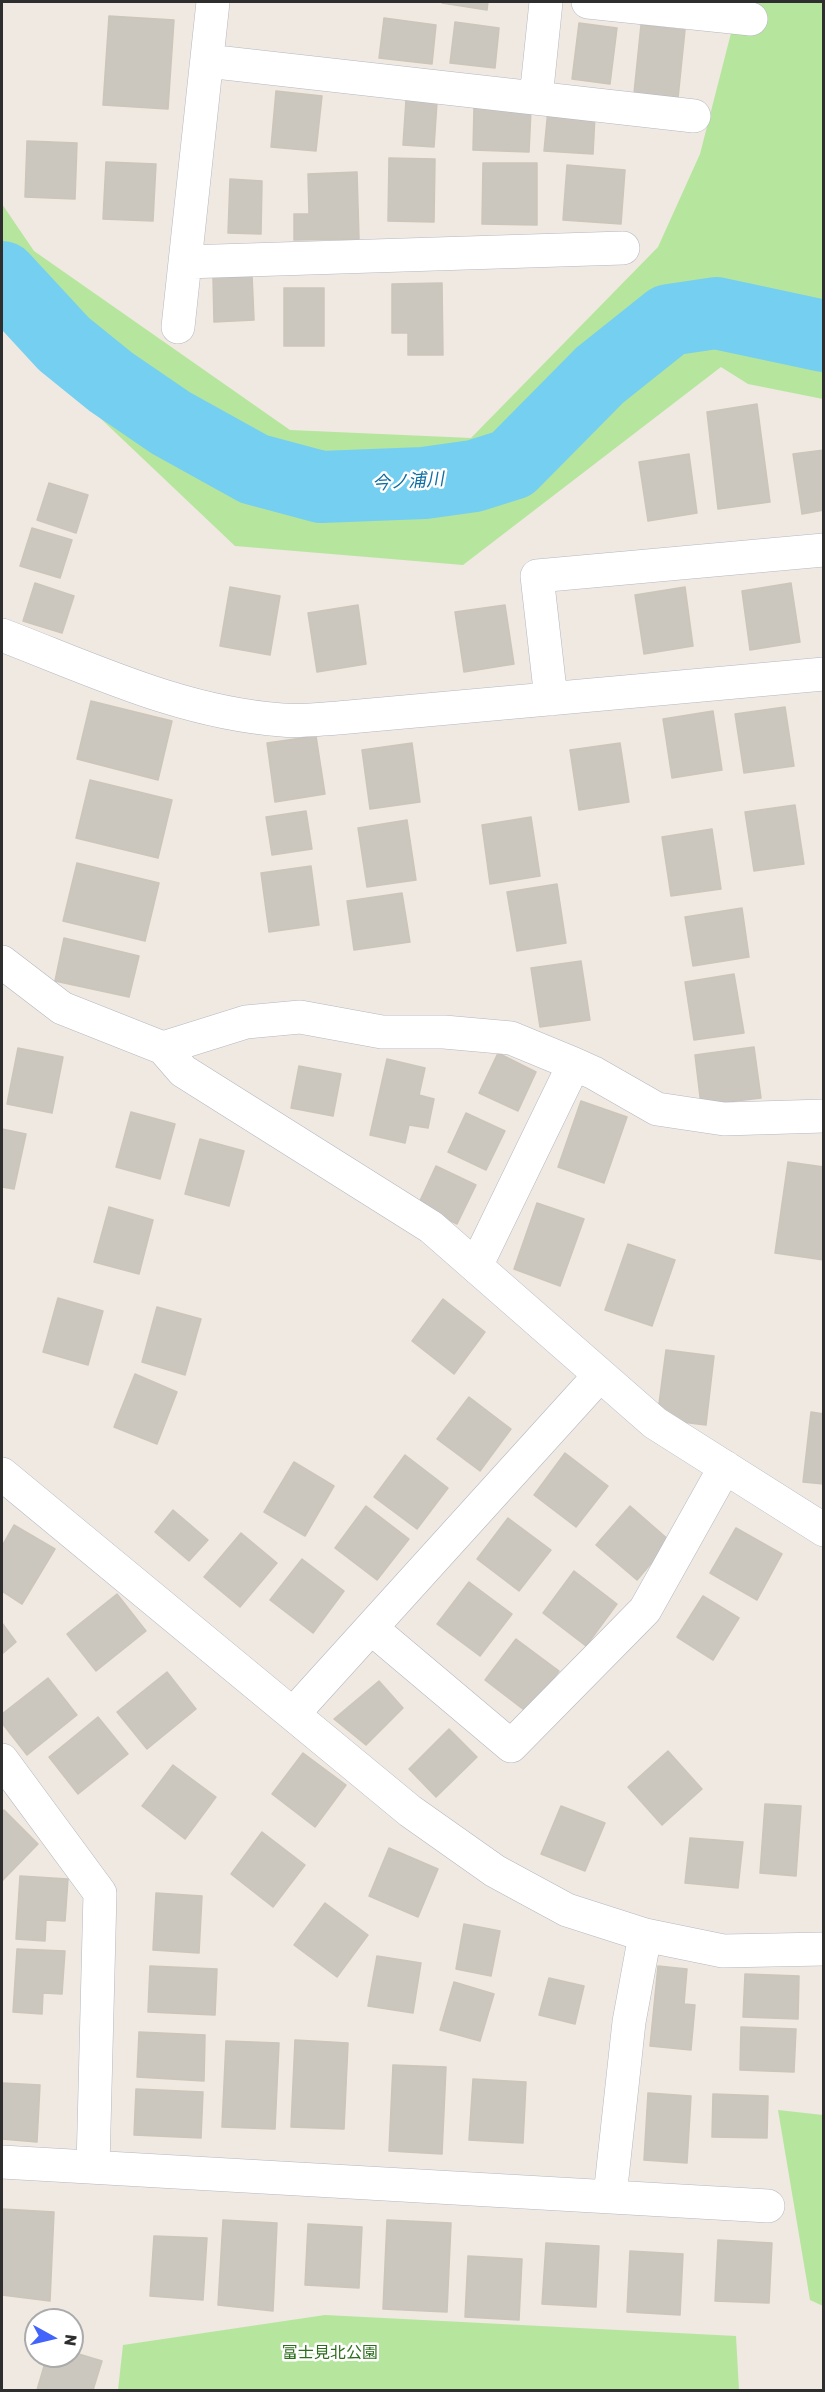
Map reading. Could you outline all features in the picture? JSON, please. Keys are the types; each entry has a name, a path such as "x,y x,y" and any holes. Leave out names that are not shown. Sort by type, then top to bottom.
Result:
{"street":[{"path":"178,327 213,2"},
{"path":"536,98 546,2"},
{"path":"588,2 751,19"},
{"path":"207,62 694,116"},
{"path":"185,262 623,248"},
{"path":"551,699 537,576 824,549"},
{"path":"2,635 172,700 218,711 284,721 824,674"},
{"path":"2,962 62,1008 163,1048 183,1071 431,1227 655,1423 824,1530"},
{"path":"163,1048 246,1022 300,1017 382,1032 444,1032 511,1038 594,1072 657,1109 724,1119 824,1116"},
{"path":"476,1266 574,1064"},
{"path":"293,1714 600,1375"},
{"path":"371,1628 511,1746 645,1610 725,1467"},
{"path":"2,1474 410,1811 495,1871 567,1910 645,1935 723,1951 824,1949"},
{"path":"2,1760 100,1893 93,2167"},
{"path":"610,2196 629,2022 645,1935"},
{"path":"2,2162 768,2206"}],"green space":[{"path":"739,2 823,2 823,399 748,384 721,367 463,565 235,546 2,325 2,204 34,251 290,430 471,438 658,247 700,154"},
{"path":"778,2110 823,2115 823,2306 810,2300"},
{"name":"富士見北公園","path":"325,2315 736,2336 739,2390 118,2390 123,2345"}],"building":[{"path":"442,2 488,2 487,10"},
{"path":"109,16 174,20 168,109 103,105"},
{"path":"384,18 436,25 432,64 379,58"},
{"path":"455,22 499,28 495,68 450,63"},
{"path":"579,23 617,28 610,84 572,79"},
{"path":"641,25 685,30 678,98 634,93"},
{"path":"276,91 322,96 316,151 271,147"},
{"path":"406,100 437,102 434,147 403,145"},
{"path":"474,108 531,109 529,152 473,150"},
{"path":"548,110 595,115 593,154 544,151"},
{"path":"27,141 77,143 75,199 25,197"},
{"path":"389,158 435,159 434,222 388,221"},
{"path":"106,162 156,164 153,221 103,219"},
{"path":"483,163 537,163 537,225 482,224"},
{"path":"567,165 625,170 621,224 563,220"},
{"path":"357,172 359,239 294,240 294,214 309,214 308,174"},
{"path":"230,179 262,181 261,234 228,233"},
{"path":"252,275 254,320 214,322 213,277"},
{"path":"442,283 443,355 408,355 408,333 392,333 392,284"},
{"path":"284,288 324,288 324,346 284,346"},
{"path":"757,404 770,502 718,509 707,412"},
{"path":"824,450 824,510 802,514 793,454"},
{"path":"689,454 697,513 648,521 639,462"},
{"path":"49,483 88,495 76,533 37,520"},
{"path":"32,528 72,540 60,578 20,566"},
{"path":"35,583 74,596 62,633 23,621"},
{"path":"791,583 800,642 750,650 742,591"},
{"path":"230,587 280,596 270,655 220,646"},
{"path":"685,587 693,646 644,654 635,595"},
{"path":"358,605 366,664 317,672 308,613"},
{"path":"505,605 514,664 464,672 455,612"},
{"path":"91,701 172,721 158,780 77,759"},
{"path":"785,707 794,766 744,773 735,714"},
{"path":"713,711 722,770 672,778 663,719"},
{"path":"316,736 325,794 275,802 267,743"},
{"path":"412,743 420,802 370,809 362,750"},
{"path":"620,743 629,802 579,810 570,750"},
{"path":"90,780 172,800 158,858 76,838"},
{"path":"795,805 804,864 754,871 745,812"},
{"path":"306,811 312,849 272,855 266,817"},
{"path":"531,817 540,876 490,884 482,825"},
{"path":"407,820 416,880 367,887 358,828"},
{"path":"712,829 721,889 671,896 662,837"},
{"path":"77,863 159,883 145,941 63,921"},
{"path":"311,866 319,925 269,932 261,873"},
{"path":"557,884 566,943 517,951 507,892"},
{"path":"402,893 410,942 354,950 347,901"},
{"path":"742,908 749,957 693,966 685,917"},
{"path":"64,938 139,956 129,997 55,981"},
{"path":"581,961 590,1020 540,1027 531,968"},
{"path":"734,974 744,1033 694,1040 685,982"},
{"path":"754,1047 761,1098 701,1105 695,1055"},
{"path":"18,1048 63,1057 52,1113 7,1104"},
{"path":"498,1053 536,1072 518,1111 479,1093"},
{"path":"387,1059 425,1068 419,1095 434,1099 428,1128 409,1125 405,1143 370,1135"},
{"path":"299,1066 341,1074 333,1116 291,1108"},
{"path":"581,1101 627,1117 604,1183 558,1167"},
{"path":"131,1112 175,1124 160,1179 116,1167"},
{"path":"466,1113 505,1131 486,1170 448,1152"},
{"path":"2,1129 26,1134 14,1189 2,1187"},
{"path":"200,1139 244,1151 229,1206 185,1194"},
{"path":"788,1162 824,1167 824,1260 775,1253"},
{"path":"436,1166 476,1185 457,1224 418,1205"},
{"path":"537,1203 584,1219 560,1286 514,1269"},
{"path":"109,1207 153,1220 139,1274 94,1262"},
{"path":"628,1244 675,1260 652,1326 605,1310"},
{"path":"58,1298 103,1311 88,1365 43,1352"},
{"path":"443,1299 485,1332 454,1374 412,1341"},
{"path":"157,1307 201,1319 185,1375 142,1362"},
{"path":"666,1350 714,1356 706,1425 657,1419"},
{"path":"135,1374 177,1392 157,1444 114,1427"},
{"path":"469,1397 511,1429 480,1471 437,1439"},
{"path":"811,1412 824,1414 824,1484 803,1482"},
{"path":"565,1453 608,1486 576,1527 534,1495"},
{"path":"405,1455 448,1488 417,1529 374,1497"},
{"path":"294,1462 334,1486 305,1536 264,1512"},
{"path":"366,1506 409,1539 377,1580 335,1548"},
{"path":"630,1506 670,1541 637,1580 596,1545"},
{"path":"173,1510 208,1540 189,1561 155,1532"},
{"path":"508,1518 551,1550 519,1591 477,1559"},
{"path":"14,1525 55,1549 22,1604 2,1591 2,1546"},
{"path":"736,1528 782,1554 757,1600 710,1573"},
{"path":"241,1533 277,1563 240,1607 204,1577"},
{"path":"302,1559 344,1591 313,1633 270,1600"},
{"path":"574,1571 617,1604 586,1646 543,1613"},
{"path":"469,1582 512,1614 480,1656 437,1624"},
{"path":"117,1594 146,1631 96,1671 67,1634"},
{"path":"703,1596 739,1618 713,1660 677,1637"},
{"path":"2,1623 16,1642 2,1654"},
{"path":"516,1639 559,1671 528,1713 485,1680"},
{"path":"167,1672 196,1709 147,1749 117,1712"},
{"path":"48,1678 77,1715 27,1755 2,1723 2,1714"},
{"path":"379,1681 403,1708 366,1745 334,1719"},
{"path":"98,1717 128,1754 78,1794 49,1757"},
{"path":"449,1729 477,1757 436,1797 409,1769"},
{"path":"668,1751 702,1789 662,1825 628,1787"},
{"path":"303,1753 346,1785 315,1827 272,1794"},
{"path":"173,1765 216,1797 185,1839 142,1806"},
{"path":"765,1804 801,1806 796,1876 760,1873"},
{"path":"561,1806 605,1823 585,1871 541,1854"},
{"path":"4,1810 38,1844 2,1881 2,1813"},
{"path":"262,1832 305,1865 273,1907 231,1874"},
{"path":"690,1838 743,1842 738,1888 685,1883"},
{"path":"389,1848 438,1869 418,1917 369,1896"},
{"path":"20,1876 68,1879 65,1921 46,1920 45,1941 16,1939"},
{"path":"156,1893 202,1896 199,1953 153,1950"},
{"path":"325,1903 368,1935 337,1977 294,1945"},
{"path":"464,1924 500,1931 491,1976 456,1969"},
{"path":"17,1949 65,1951 62,1994 43,1993 42,2014 13,2012"},
{"path":"377,1956 421,1963 413,2013 368,2006"},
{"path":"150,1966 217,1969 215,2015 148,2012"},
{"path":"658,1966 687,1969 684,2004 695,2005 691,2050 650,2046"},
{"path":"745,1974 799,1976 798,2019 743,2017"},
{"path":"549,1978 584,1986 575,2024 539,2015"},
{"path":"454,1982 494,1994 480,2041 440,2030"},
{"path":"741,2027 796,2029 794,2072 740,2070"},
{"path":"139,2032 205,2035 204,2081 137,2077"},
{"path":"295,2040 348,2043 344,2129 291,2127"},
{"path":"226,2041 279,2043 275,2129 222,2127"},
{"path":"393,2065 446,2067 442,2154 389,2151"},
{"path":"473,2079 526,2082 523,2143 469,2140"},
{"path":"2,2083 40,2085 37,2142 2,2139"},
{"path":"136,2089 203,2092 201,2138 134,2135"},
{"path":"648,2093 691,2096 687,2163 644,2160"},
{"path":"713,2094 768,2096 767,2138 712,2137"},
{"path":"2,2209 54,2212 50,2301 2,2295"},
{"path":"223,2220 277,2223 273,2311 218,2305"},
{"path":"387,2220 451,2223 447,2312 383,2309"},
{"path":"308,2224 362,2227 359,2288 305,2285"},
{"path":"154,2236 207,2238 203,2300 150,2296"},
{"path":"718,2240 772,2243 769,2303 715,2301"},
{"path":"546,2243 599,2246 596,2307 542,2304"},
{"path":"630,2251 683,2254 680,2315 627,2312"},
{"path":"468,2256 522,2259 519,2320 465,2317"},
{"path":"84,2356 102,2361 93,2390 37,2390 43,2368 84,2368"}],"waterway":[{"name":"今ノ浦川","path":"2,277 64,344 111,382 171,423 254,469 321,487 424,483 474,476 512,464 600,375 669,320 716,313 824,336"}]}
